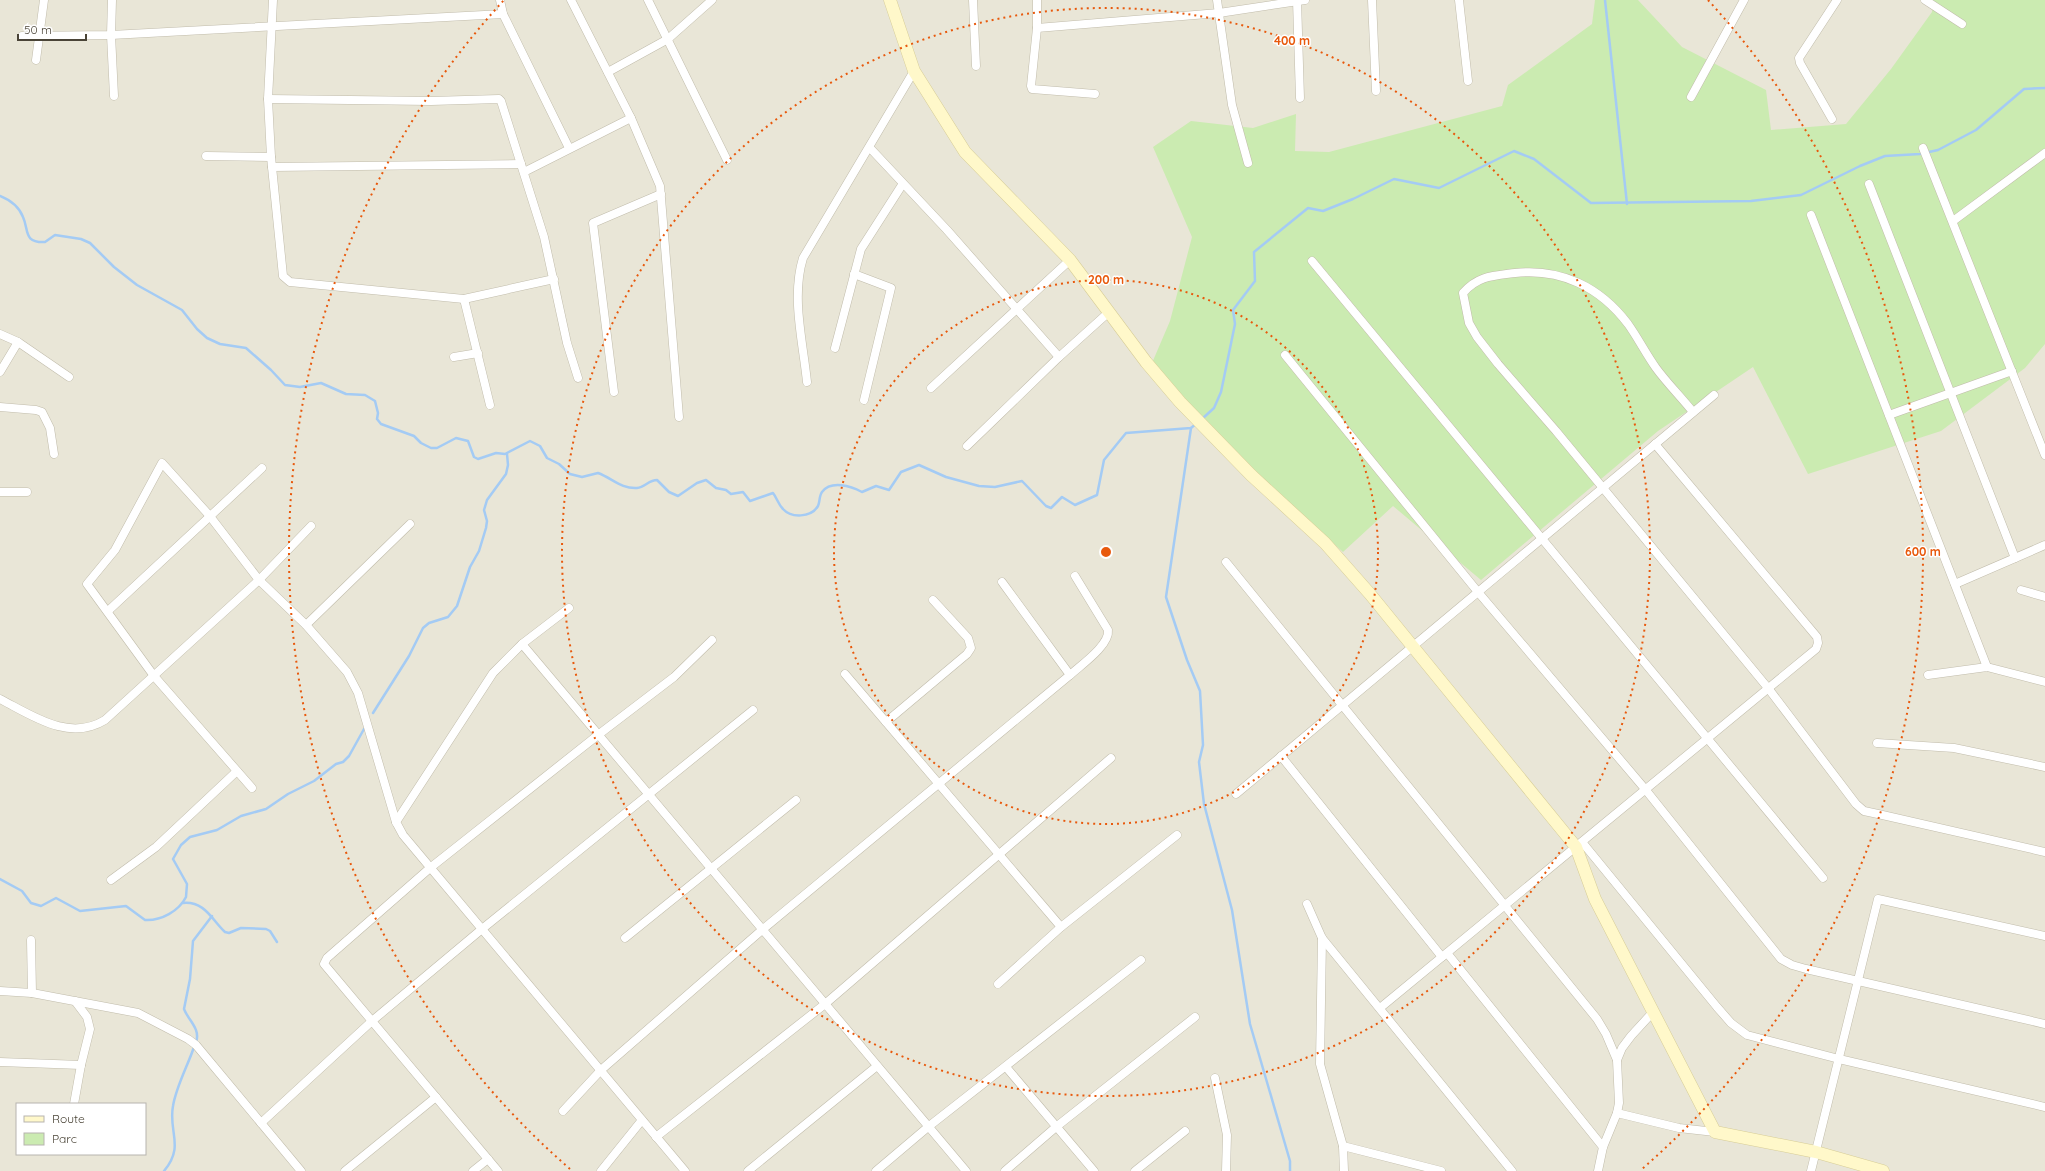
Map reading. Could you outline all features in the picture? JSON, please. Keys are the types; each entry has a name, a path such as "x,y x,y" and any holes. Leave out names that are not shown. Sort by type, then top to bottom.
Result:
{"street":[{"path":"36,60 41,35 44,0"},
{"path":"112,0 111,35 114,96"},
{"path":"273,0 273,27 268,99 271,157 283,276 286,280 290,282 464,299 554,278"},
{"path":"500,0 503,14 569,148"},
{"path":"571,0 631,118 657,178 661,194 679,417"},
{"path":"648,0 727,160"},
{"path":"608,72 668,39 712,0"},
{"path":"890,0 914,71 965,152 1070,260 1146,362 1180,402 1251,475 1324,543 1370,594 1731,1023 1747,1034 1839,1059 2045,1107"},
{"path":"974,0 976,66"},
{"path":"1037,0 1037,28 1031,86 1032,90 1094,94"},
{"path":"1217,0 1232,105 1248,163"},
{"path":"1372,0 1376,91"},
{"path":"1459,0 1468,81"},
{"path":"1692,97 1744,0"},
{"path":"1832,119 1800,63 1799,58 1837,0"},
{"path":"1926,0 1962,24"},
{"path":"1037,28 1219,13 1300,1 1300,98"},
{"path":"22,36 111,35 503,14"},
{"path":"807,382 799,308 799,271 803,258 870,148 914,71"},
{"path":"268,99 431,101 499,99 503,103 544,237 567,343 578,378"},
{"path":"524,172 631,118"},
{"path":"870,148 902,185 946,230 1059,357"},
{"path":"1923,148 2045,455"},
{"path":"1953,221 2045,153"},
{"path":"206,156 271,157"},
{"path":"272,167 522,164"},
{"path":"1869,184 2015,558"},
{"path":"835,348 861,249 902,185"},
{"path":"614,392 593,223 661,194"},
{"path":"1811,215 1987,667"},
{"path":"931,388 1070,260"},
{"path":"1312,261 1823,878"},
{"path":"1693,412 1656,368 1637,338 1615,309 1601,296 1585,285 1560,276 1526,272 1488,277 1472,283 1463,293 1469,323 1478,337 1768,688 1856,804 1864,811 2045,852"},
{"path":"854,274 890,288 864,400"},
{"path":"464,299 490,405"},
{"path":"967,446 1059,357 1109,312"},
{"path":"0,334 18,342 69,377"},
{"path":"0,372 18,342"},
{"path":"454,357 478,353"},
{"path":"1285,355 1478,592 1646,789 1781,959 1792,965 2045,1024"},
{"path":"1889,415 2012,371"},
{"path":"1236,794 1714,395"},
{"path":"0,407 39,410 42,412 50,428 54,454"},
{"path":"1380,1008 1816,650 1818,637 1655,444"},
{"path":"252,788 154,676 87,584 115,550 162,463 209,515 259,580 306,625 347,672 358,693 396,822 403,836 685,1171"},
{"path":"108,611 209,515 262,468"},
{"path":"0,492 27,492"},
{"path":"306,625 410,524"},
{"path":"0,699 40,720 67,729 87,728 105,720 259,580 311,526"},
{"path":"1955,584 2045,545"},
{"path":"1226,562 1506,904 1597,1019 1610,1040 1617,1060 1619,1103 1617,1113 1603,1147 1598,1171"},
{"path":"563,1111 601,1070 762,930 1070,675 1104,644 1109,635 1108,630 1075,576"},
{"path":"1002,582 1070,675"},
{"path":"2020,590 2045,597"},
{"path":"886,722 967,654 971,648 968,638 933,600"},
{"path":"396,822 493,673 522,644 569,608"},
{"path":"498,1171 324,964 327,958 430,868 674,677 712,640"},
{"path":"522,644 966,1171"},
{"path":"1928,675 1987,667 2045,682"},
{"path":"845,674 1061,927"},
{"path":"261,1123 372,1021 482,929 753,710"},
{"path":"1877,743 1954,748 2045,768"},
{"path":"1281,756 1603,1147"},
{"path":"656,1137 825,1004 1112,758"},
{"path":"111,880 156,848 237,771"},
{"path":"625,938 796,800"},
{"path":"998,984 1061,927 1177,835"},
{"path":"1579,844 1595,899 1715,1132"},
{"path":"1811,1171 1878,899 2045,936"},
{"path":"1307,904 1322,938 1512,1171"},
{"path":"1322,938 1320,1064 1343,1146 1344,1171"},
{"path":"31,940 32,993"},
{"path":"876,1171 928,1127 1141,960"},
{"path":"0,991 32,993 138,1013 188,1039 196,1045 301,1171"},
{"path":"74,1103 81,1065 90,1029 87,1017 75,1001"},
{"path":"1617,1060 1622,1048 1631,1036 1653,1012"},
{"path":"1005,1171 1056,1127 1195,1017"},
{"path":"0,1062 81,1065"},
{"path":"748,1171 877,1066"},
{"path":"1006,1067 1094,1171"},
{"path":"1215,1078 1227,1135 1226,1171"},
{"path":"345,1171 436,1097"},
{"path":"1617,1113 1679,1128 1715,1132 1816,1152 1883,1171"},
{"path":"601,1171 642,1120"},
{"path":"1135,1171 1185,1131"},
{"path":"1343,1146 1441,1171"},
{"path":"473,1171 488,1159"}],"shaded area":[{"path":"0,0 2045,0 2045,1171 0,1171"}],"green space":[{"path":"1595,0 1638,0 1682,47 1766,90 1771,130 1846,124 1891,69 1932,12 1933,0 2045,0 2045,344 2025,368 1941,431 1808,474 1753,367 1658,431 1481,580 1393,506 1343,552 1230,449 1152,363 1170,321 1192,237 1153,147 1191,121 1253,128 1296,114 1295,151 1329,152 1502,106 1508,85 1592,24"}],"waterway":[{"path":"1605,0 1627,204"},
{"path":"1202,419 1214,408 1221,392 1235,324 1233,310 1255,281 1254,252 1308,208 1323,211 1353,199 1394,179 1439,188 1514,151 1534,159 1591,203 1751,201 1801,195 1860,166 1885,156 1920,154 1938,150 1976,130 2024,89 2045,88"},
{"path":"0,196 17,207 25,222 28,235 33,240 45,242 55,235 81,239 90,243 114,267 137,285 182,310 197,329 207,338 220,344 246,348 271,370 285,385 300,387 321,383 346,394 365,395 375,401 378,413 377,419 381,424 414,436 421,443 431,448 437,448 456,438 468,441 474,457 478,459 496,453 505,454 530,441 540,446 547,458 559,464 570,474 582,477 598,473 621,485 631,488 637,488 657,480 669,492 678,496 697,483 706,480 716,488 726,490 731,494 743,492 750,501 773,493 781,507 787,512 796,515 806,515 815,510 818,506 820,495 830,486 847,486 862,492 876,486 889,490 901,472 919,465 946,477 979,486 995,487 1022,481 1046,506 1051,508 1062,497 1075,505 1097,495 1104,460 1126,433 1191,428 1197,423"},
{"path":"1191,428 1166,597 1187,660 1200,691 1203,745 1199,762 1204,804 1232,910 1250,1024 1290,1161 1290,1171"},
{"path":"373,713 409,656 423,628 429,623 448,617 457,606 470,567 479,551 486,528 487,521 484,510 487,500 506,474 508,465 507,454"},
{"path":"0,879 22,891 31,903 41,906 56,898 80,911 126,906 145,920 163,917 179,907 186,897 187,884 173,859 181,845 190,837 217,830 241,816 266,809 288,794 314,781 336,764 343,762 349,756 364,729"},
{"path":"183,903 191,903 203,908 225,932 229,933 241,928 266,929 270,931 277,942"},
{"path":"196,1042 197,1033 184,1009 190,979 193,941 212,916"},
{"path":"164,1171 174,1154 175,1146 172,1124 173,1106 179,1084 194,1047"}]}
